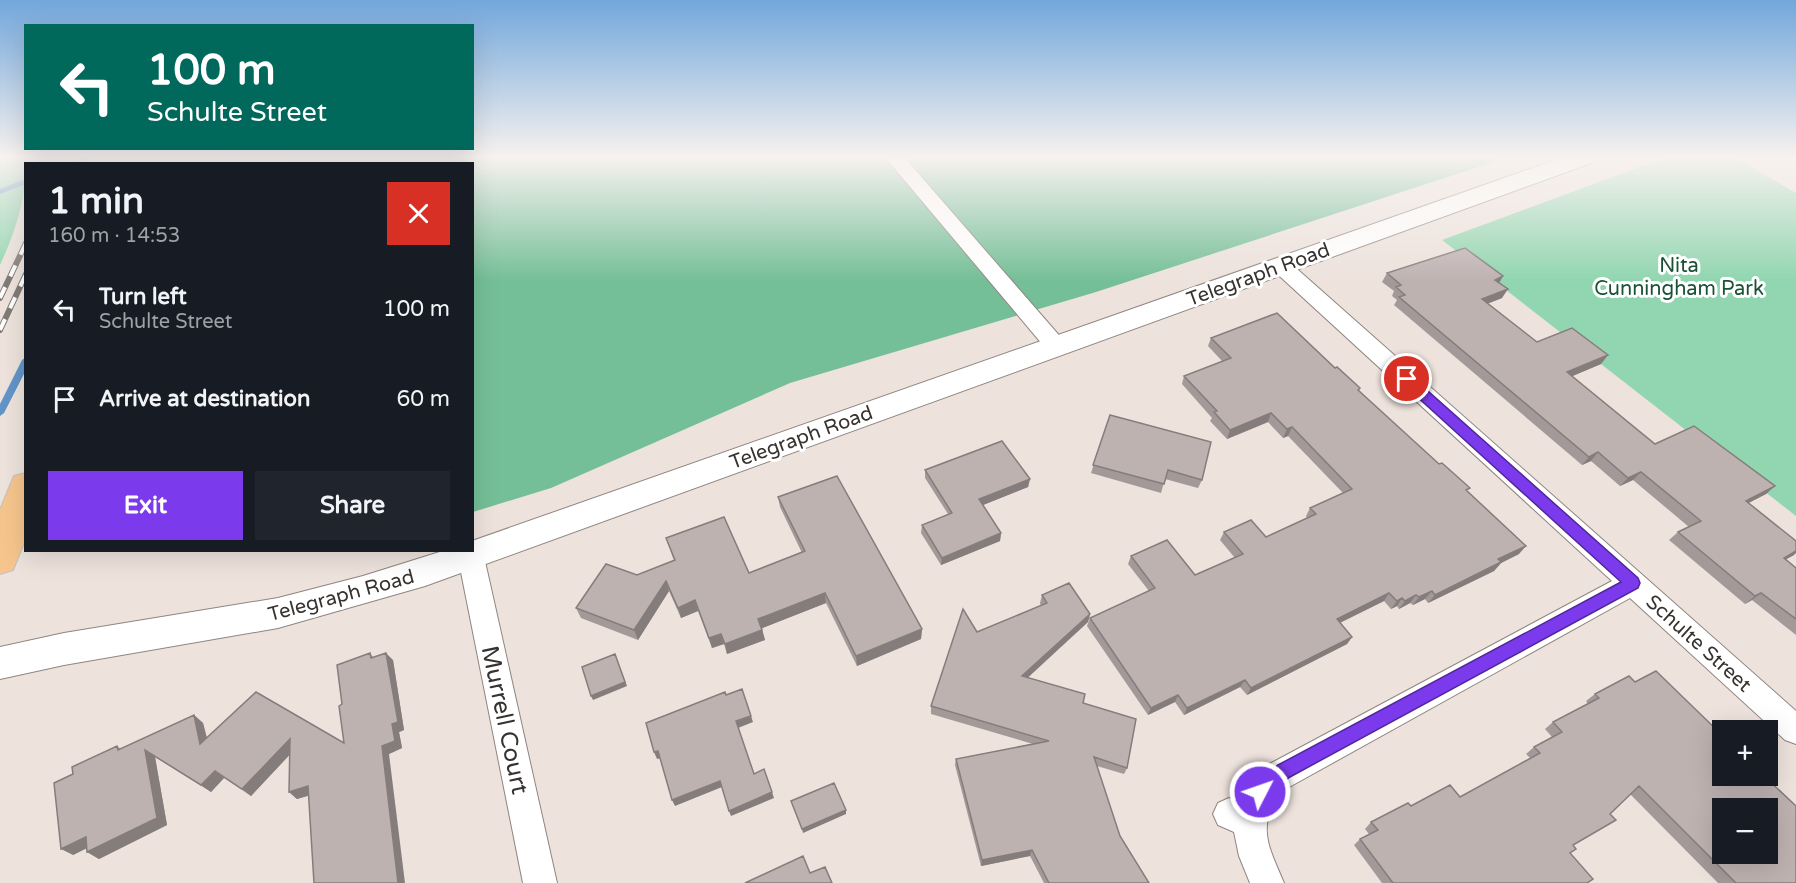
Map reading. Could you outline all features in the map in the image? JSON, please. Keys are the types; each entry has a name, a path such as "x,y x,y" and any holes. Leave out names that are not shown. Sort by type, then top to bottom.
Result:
{"main road":[{"path":"0,559 24,492"}],"street":[{"path":"929,198 1056,346"},
{"name":"Telegraph Road","path":"0,663 61,650 259,616 328,601 471,557 1471,198"},
{"name":"Schulte Street","path":"1281,266 1796,730"},
{"name":"Murrell Court","path":"471,557 540,883"},
{"path":"1267,883 1239,818 1253,806 1260,792 1284,771 1633,583"}],"green space":[{"path":"0,198 22,198 19,216 0,265"},
{"path":"474,198 1383,198 1096,292 790,383 551,488 474,512"},
{"name":"Nita Cunningham Park","path":"1555,198 1796,198 1796,516 1442,240"}],"building":[{"path":"1465,248 1503,276 1495,280 1508,289 1482,299 1537,342 1572,328 1608,355 1567,372 1655,444 1694,426 1775,486 1746,501 1796,541 1796,551 1784,558 1796,568 1796,619 1761,593 1755,596 1678,532 1701,521 1641,472 1628,478 1598,452 1589,457 1399,297 1405,295 1396,287 1401,285 1387,273"},
{"path":"1277,313 1439,464 1442,463 1470,488 1466,490 1526,546 1498,559 1501,562 1435,595 1432,591 1419,597 1416,595 1405,601 1402,598 1397,601 1389,593 1337,619 1352,637 1251,688 1245,680 1187,708 1178,695 1151,708 1090,618 1155,588 1131,556 1167,540 1195,575 1243,554 1224,532 1251,520 1266,537 1316,514 1310,508 1352,489 1292,427 1287,429 1271,413 1230,430 1214,412 1217,411 1184,376 1231,358 1211,338"},
{"path":"1110,415 1211,442 1202,480 1168,470 1164,484 1093,465"},
{"path":"1002,441 1030,479 979,499 1001,533 942,558 922,525 952,513 925,470"},
{"path":"837,476 922,629 856,656 825,593 758,619 762,630 725,644 721,634 709,638 695,600 678,608 666,581 634,630 576,608 606,564 637,575 675,560 666,538 724,517 749,573 805,551 778,497"},
{"path":"1069,583 1090,614 1022,676 1085,694 1083,703 1136,719 1127,768 1094,757 1120,836 1149,883 1049,883 1032,850 982,860 956,759 1049,741 931,706 963,609 977,632 1047,603 1042,595"},
{"path":"370,653 371,658 386,653 398,722 392,724 395,741 382,746 398,883 314,883 308,786 289,792 290,739 242,789 215,771 201,785 145,750 157,818 87,852 86,837 61,849 54,783 73,774 72,767 117,746 118,750 194,715 200,744 256,692 344,743 337,665"},
{"path":"615,654 625,682 591,696 582,667"},
{"path":"1656,671 1712,725 1712,786 1775,786 1796,806 1796,883 1736,883 1717,864 1778,864 1778,798 1712,798 1712,859 1639,786 1610,814 1616,820 1573,845 1576,849 1570,853 1593,879 1587,883 1393,883 1360,839 1378,830 1371,822 1408,803 1411,806 1450,785 1460,797 1540,753 1534,747 1562,732 1553,722 1599,698 1595,694 1629,676 1635,682"},
{"path":"742,689 751,716 736,721 754,774 764,769 772,792 729,811 720,781 672,800 658,751 654,752 646,723 725,692 726,695"},
{"path":"834,783 846,810 802,829 791,801"},
{"path":"803,856 810,873 825,867 832,883 745,883"}],"waterway":[{"path":"0,413 24,364"}],"railway":[{"path":"0,298 24,247"},
{"path":"0,330 24,278"}],"route":[{"path":"1260,792 1284,771 1633,583 1407,379"}]}
